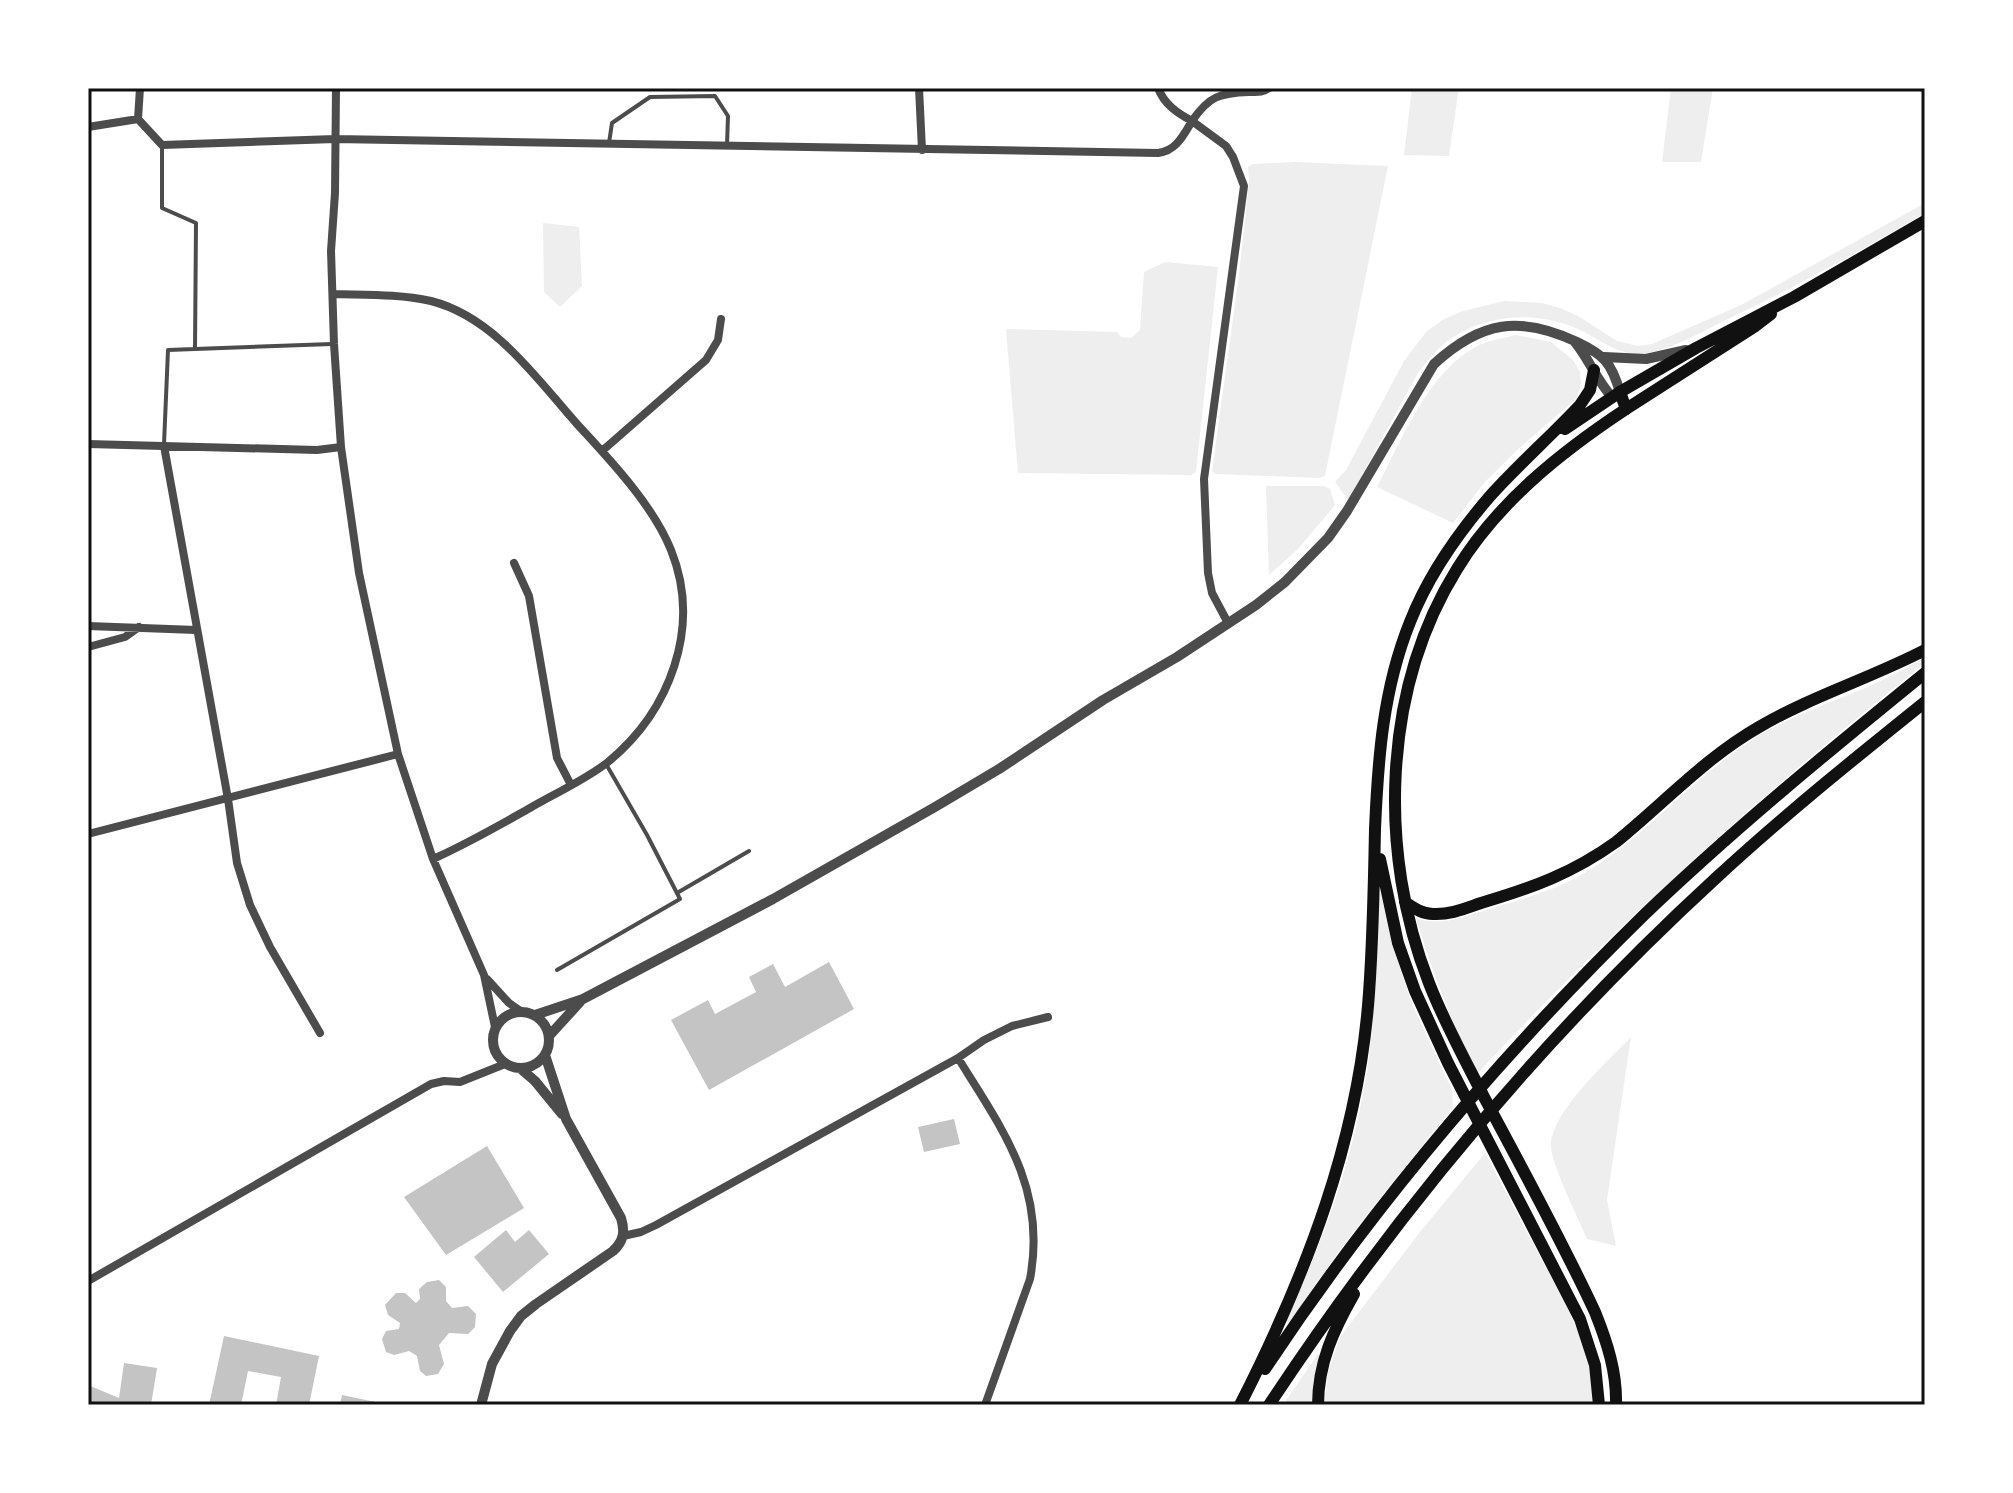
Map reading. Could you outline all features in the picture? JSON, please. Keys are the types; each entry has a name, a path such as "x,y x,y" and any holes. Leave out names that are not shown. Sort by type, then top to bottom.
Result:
{"main road":[{"path":"1519,466 1616,394 1925,221"},
{"path":"1616,1405 1612,1361 1595,1312 1445,1021 1419,955 1399,866 1397,756 1410,680 1422,641 1458,568 1482,535 1533,479 1562,453 1754,327 1794,297"},
{"path":"1241,1405 1278,1329 1312,1246 1345,1140 1361,1064 1369,993 1379,755 1395,663 1410,620 1437,569 1466,526 1491,495 1582,402 1590,390 1594,370"},
{"path":"1616,394 1626,409"},
{"path":"1405,902 1425,913 1444,914 1565,874 1616,842 1701,767 1746,735 1793,708 1925,650"},
{"path":"1241,1405 1313,1300 1387,1202 1507,1059 1604,956 1710,854 1925,673"},
{"path":"1269,1405 1379,1249 1519,1079 1620,971 1715,879 1831,777 1925,702"},
{"path":"1376,828 1391,914 1415,991 1448,1063 1580,1319 1595,1365 1599,1405"},
{"path":"1318,1405 1320,1374 1329,1344 1379,1249"}],"street":[{"path":"140,88 138,119 162,145 335,139 1164,152 1179,142 1201,107 1216,97 1228,93 1263,92 1269,88"},
{"path":"336,88 331,251 341,447 359,573 398,754 433,859 484,975 495,1027 492,1043 499,1059 521,1069 535,1081 566,1119 624,1227 620,1245 521,1316 492,1364 481,1405"},
{"path":"919,88 922,150"},
{"path":"1158,88 1161,97 1176,113 1226,146 1244,186 1204,479 1208,573 1212,593 1228,623"},
{"path":"88,127 138,119"},
{"path":"334,294 393,295 433,302 476,322 497,337 602,451 649,510 667,541 678,577 683,618 678,657 660,701 644,726 606,764 462,846 433,859"},
{"path":"602,451 706,360 718,340 721,319"},
{"path":"484,975 509,1003 522,1012 535,1015 583,999 773,899 935,807 1103,700 1177,657 1285,582 1328,538 1434,364 1452,347 1471,336 1516,325 1547,329 1604,357 1646,359 1696,348"},
{"path":"1574,341 1603,386 1616,394"},
{"path":"1604,357 1614,375 1616,394"},
{"path":"88,444 317,450 341,447"},
{"path":"164,446 237,861 250,905 270,947 320,1033"},
{"path":"514,563 529,596 557,758 571,785"},
{"path":"88,626 196,630"},
{"path":"88,647 125,637 139,627"},
{"path":"88,834 398,754"},
{"path":"549,1036 583,999"},
{"path":"495,1027 507,1016 522,1012"},
{"path":"521,1069 535,1065 545,1055 549,1043 544,1024 535,1015"},
{"path":"623,1236 656,1225 958,1058 984,1040 1012,1026 1048,1017"},
{"path":"545,1055 566,1119"},
{"path":"958,1058 999,1124 1016,1159 1032,1208 1035,1235 1030,1279 985,1405"},
{"path":"88,1281 431,1084 460,1082 505,1064"}],"lane":[{"path":"609,143 612,123 650,97 715,96 728,116 727,145"},
{"path":"162,145 162,208 196,223 195,349"},
{"path":"164,446 168,350 334,344"},
{"path":"557,970 680,899 606,764"},
{"path":"677,893 749,851"}],"shaded area":[{"path":"1412,88 1459,88 1449,156 1404,155"},
{"path":"1671,88 1713,88 1701,162 1662,162"},
{"path":"1295,162 1388,166 1325,476 1216,474 1212,471 1239,275 1248,167 1253,164"},
{"path":"1925,203 1925,213 1854,254 1670,347 1648,353 1629,353 1612,348 1565,324 1532,318 1498,319 1466,330 1442,345 1418,373 1348,500 1335,482 1346,470 1404,361 1426,332 1444,319 1504,301 1542,303 1578,316 1617,341 1638,346 1652,344 1741,305"},
{"path":"543,223 579,227 582,286 560,307 544,292"},
{"path":"1165,262 1218,267 1196,472 1191,475 1018,473 1006,329 1117,332 1121,337 1131,338 1140,330 1144,272"},
{"path":"1516,335 1551,342 1573,360 1580,372 1577,398 1484,483 1453,523 1377,487 1419,407 1445,371 1479,345"},
{"path":"1266,486 1324,486 1330,489 1335,505 1298,549 1269,575"},
{"path":"1925,657 1925,663 1749,810 1637,913 1476,1075 1443,998 1416,918 1434,922 1460,918 1536,895 1572,880 1607,858 1714,768 1760,735 1798,715 1873,685"},
{"path":"1381,894 1392,944 1412,1004 1452,1090 1453,1108 1348,1240 1290,1323 1285,1321 1330,1215 1361,1104 1373,1012 1376,895"},
{"path":"1631,1037 1607,1200 1616,1246 1587,1239 1560,1179 1551,1146 1553,1133 1570,1103"},
{"path":"1485,1153 1578,1332 1588,1361 1594,1405 1324,1405 1328,1372 1340,1337"},
{"path":"1318,1354 1321,1355 1314,1380 1312,1405 1283,1405"}],"building":[{"path":"829,962 854,1009 709,1090 671,1020 708,1000 715,1014 756,992 749,977 773,964 785,987"},
{"path":"954,1119 960,1144 924,1152 918,1127"},
{"path":"487,1146 524,1208 446,1255 404,1197"},
{"path":"506,1230 515,1242 529,1230 549,1254 503,1292 474,1257"},
{"path":"439,1280 446,1287 446,1301 452,1308 468,1306 476,1314 475,1327 468,1334 449,1333 439,1345 444,1364 438,1374 426,1376 420,1371 417,1356 409,1351 394,1355 386,1352 382,1339 386,1331 399,1329 400,1323 388,1315 385,1305 396,1293 405,1293 416,1303 420,1299 419,1289 427,1282"},
{"path":"224,1336 319,1356 309,1405 276,1405 281,1377 248,1371 241,1405 209,1405"},
{"path":"124,1363 157,1368 151,1405 88,1405 88,1385 119,1398"},
{"path":"342,1395 385,1404 385,1405 340,1405"}]}
